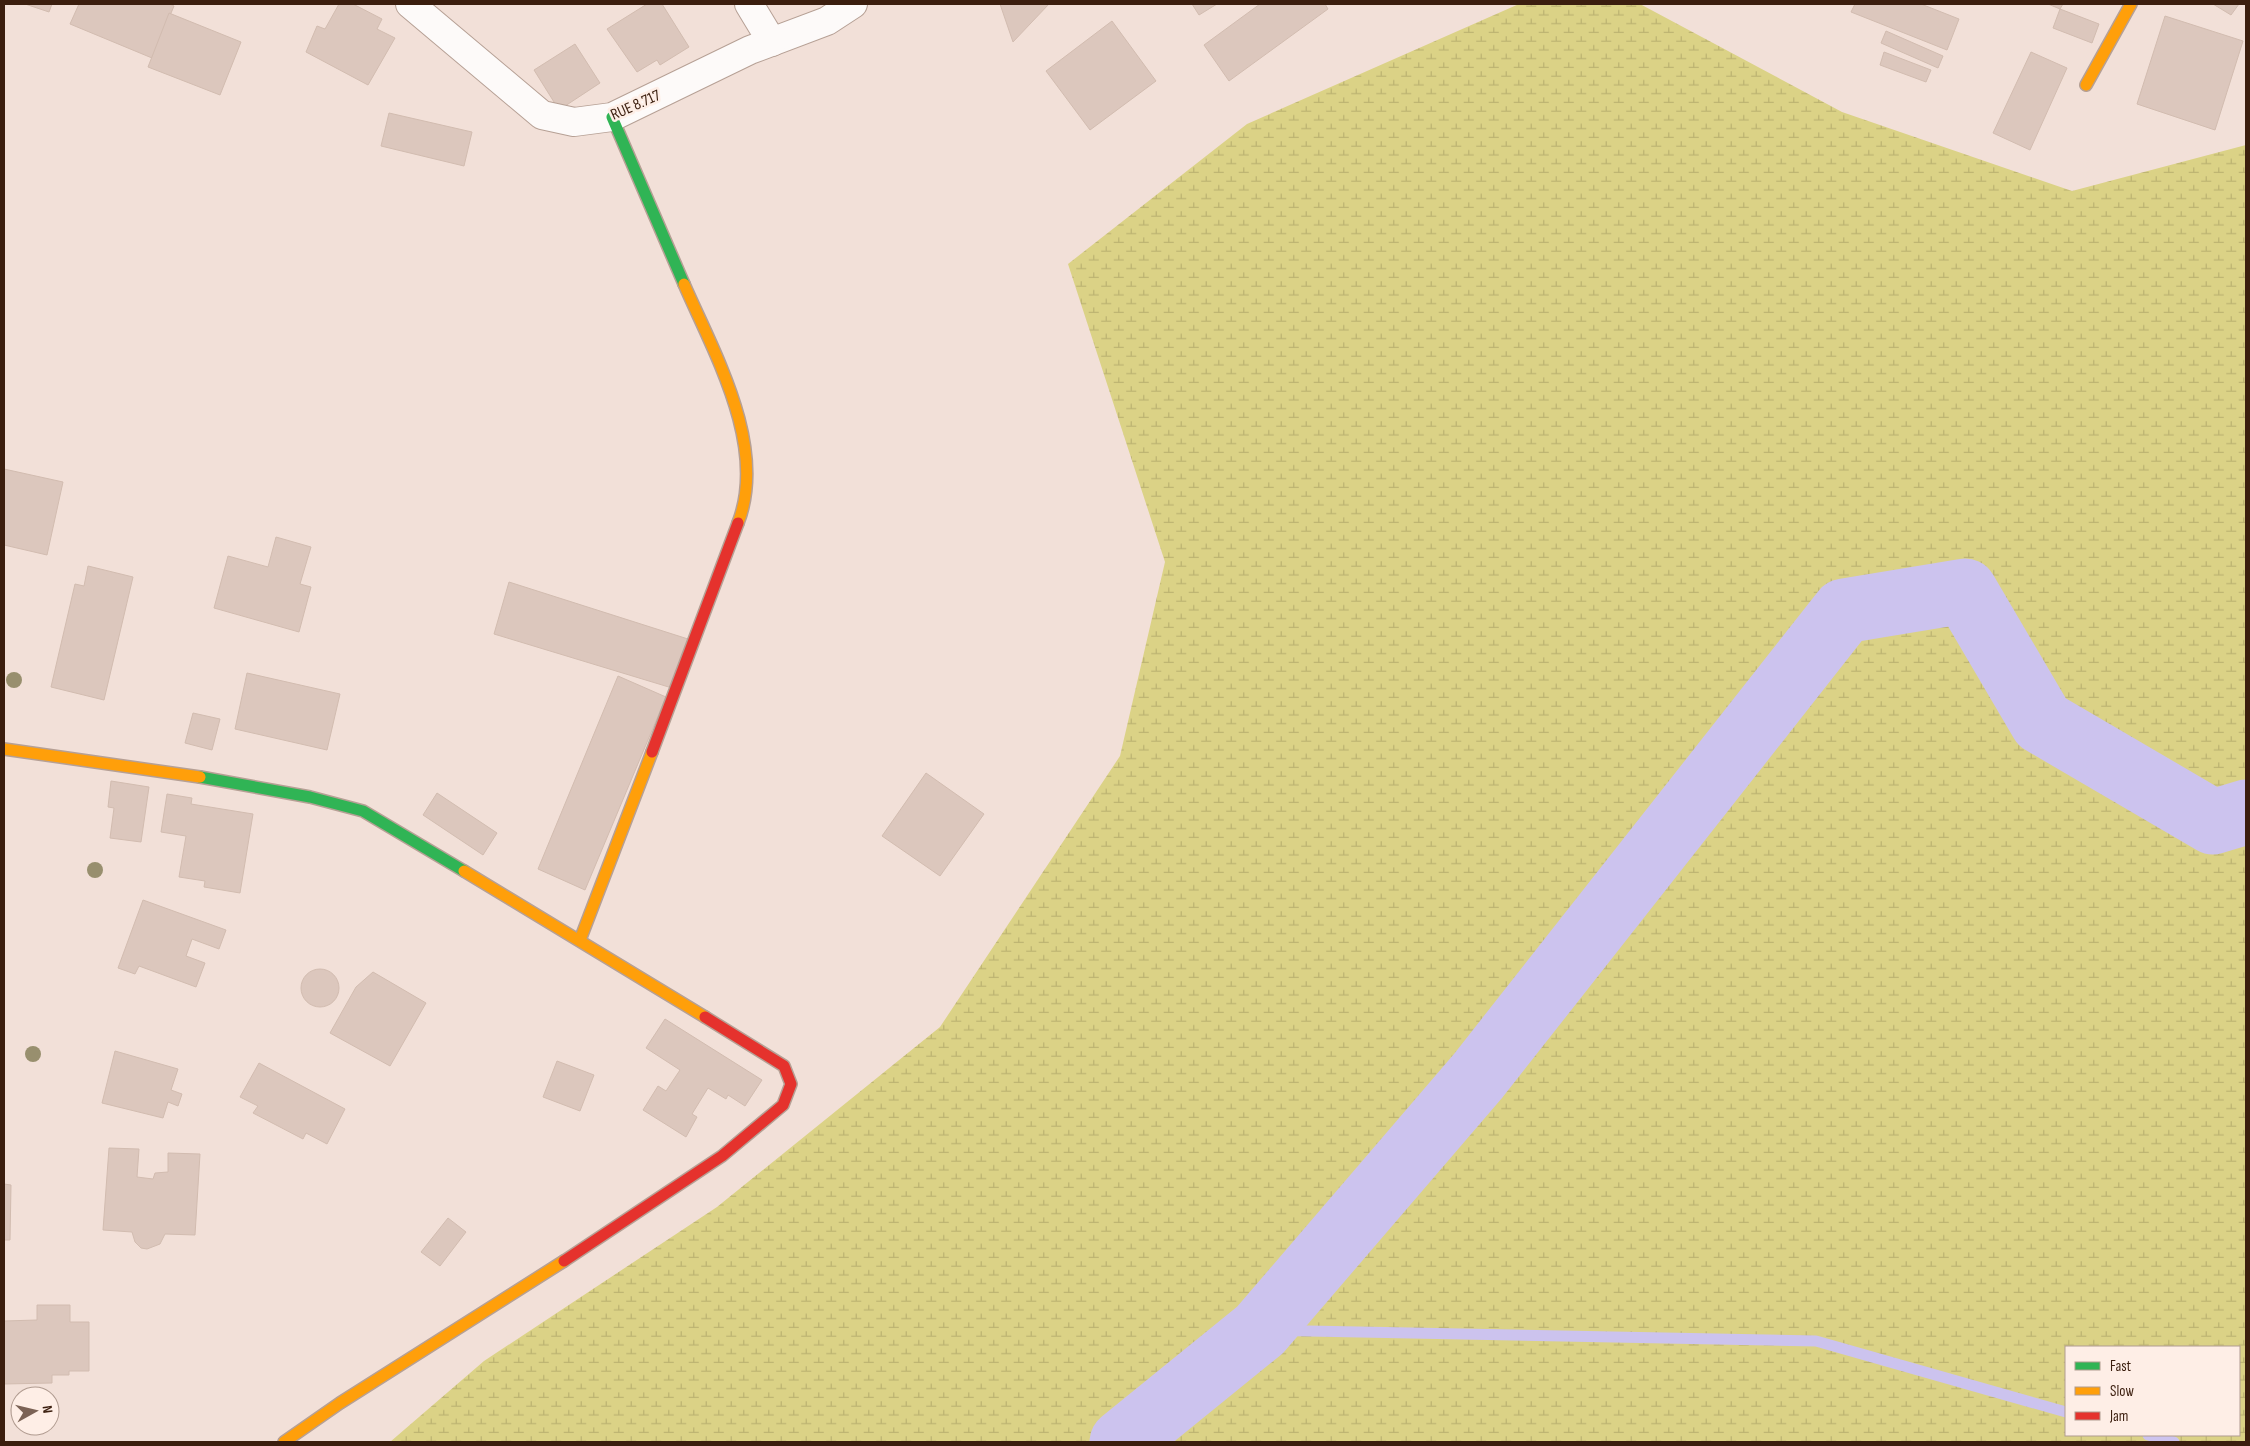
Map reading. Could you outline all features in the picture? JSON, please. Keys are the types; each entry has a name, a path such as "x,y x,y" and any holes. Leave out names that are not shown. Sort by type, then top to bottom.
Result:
{"street":[{"name":"RUE 8.717","path":"410,4 542,115 574,122 612,117 772,42 827,20 853,4"},
{"path":"749,4 772,42"},
{"path":"2086,85 2131,4"},
{"path":"580,940 741,516 747,482 744,441 730,390 612,117"},
{"path":"4,749 241,783 310,797 363,811 580,940 784,1066 791,1084 784,1105 722,1156 545,1274 340,1403 284,1442"}],"green space":[{"path":"1519,4 1640,4 1842,112 2072,191 2246,145 2246,1442 390,1442 484,1361 717,1207 940,1027 1120,756 1165,562 1068,264 1247,124"}],"building":[{"path":"25,4 52,4 49,12"},
{"path":"79,4 170,4 174,6 152,58 70,24"},
{"path":"339,4 353,4 382,19 377,29 395,38 368,85 306,52 317,26 325,29"},
{"path":"647,4 662,4 689,47 660,65 657,60 637,72 607,29"},
{"path":"1000,4 1049,4 1013,42"},
{"path":"1192,4 1217,4 1199,15"},
{"path":"1260,4 1325,4 1328,9 1229,81 1204,45"},
{"path":"1855,4 1921,4 1959,19 1947,50 1851,12"},
{"path":"2048,4 2063,4 2060,9"},
{"path":"2213,4 2239,4 2231,15"},
{"path":"2060,9 2099,24 2092,43 2053,28"},
{"path":"169,13 241,42 220,95 148,67"},
{"path":"2165,16 2243,41 2215,130 2137,104"},
{"path":"1112,21 1156,81 1090,130 1046,71"},
{"path":"1886,31 1943,56 1938,68 1881,43"},
{"path":"575,44 600,83 559,110 534,70"},
{"path":"1884,52 1931,70 1926,82 1880,65"},
{"path":"2031,52 2067,68 2030,150 1993,133"},
{"path":"389,113 472,132 464,166 381,146"},
{"path":"4,469 63,482 47,555 4,545"},
{"path":"276,537 311,547 300,584 311,587 299,632 214,608 228,556 268,567"},
{"path":"88,566 133,577 104,700 51,687 75,584 84,586"},
{"path":"509,582 688,639 672,688 494,634"},
{"path":"247,673 340,694 327,750 235,729"},
{"path":"618,676 666,697 585,890 538,869"},
{"path":"193,713 220,719 212,750 185,743"},
{"path":"926,773 984,814 940,876 882,836"},
{"path":"111,781 149,787 141,842 110,838 114,808 108,807"},
{"path":"437,793 497,833 483,855 423,815"},
{"path":"167,794 192,798 191,804 253,814 240,893 204,887 205,881 179,877 186,836 161,832"},
{"path":"143,900 226,930 219,949 192,939 186,956 205,963 196,987 139,966 135,974 118,968"},
{"path":"320,969 333,975 339,988 333,1001 320,1007 307,1001 301,988 307,975"},
{"path":"373,972 426,1003 390,1066 330,1033 356,987"},
{"path":"665,1019 762,1080 745,1106 728,1095 726,1099 708,1088 692,1114 697,1117 686,1137 643,1110 658,1086 666,1091 680,1070 646,1048"},
{"path":"115,1051 178,1069 171,1090 182,1094 178,1106 168,1102 163,1118 102,1103"},
{"path":"557,1061 594,1075 580,1111 543,1097"},
{"path":"259,1063 345,1109 327,1144 306,1133 303,1139 253,1113 258,1106 240,1097"},
{"path":"109,1148 139,1149 137,1177 153,1179 155,1173 168,1172 168,1153 200,1154 195,1235 165,1234 160,1244 147,1249 141,1248 135,1242 132,1232 103,1230"},
{"path":"4,1184 11,1185 10,1240 4,1240"},
{"path":"448,1218 466,1232 440,1266 421,1252"},
{"path":"37,1305 70,1305 70,1322 89,1322 89,1371 69,1371 69,1375 52,1375 52,1383 4,1384 4,1321 37,1320"}],"waterway":[{"path":"1122,1442 1260,1330 1478,1076 1844,611 1965,591 2042,722 2213,822 2246,812"},
{"path":"1260,1330 1816,1341 2065,1412"},
{"path":"2152,1436 2174,1442"}],"traffic: fast":[{"path":"612,117 684,284"},
{"path":"200,777 310,797 363,811 464,871"}],"traffic: slow":[{"path":"2086,85 2131,4"},
{"path":"684,284 722,370 734,401 742,432 746,463 746,493 738,523"},
{"path":"4,749 200,777"},
{"path":"580,940 652,752"},
{"path":"464,871 705,1017"},
{"path":"284,1442 340,1403 564,1261"}],"traffic: jam":[{"path":"652,752 738,523"},
{"path":"564,1261 722,1156 783,1105 791,1084 784,1066 705,1017"}]}
